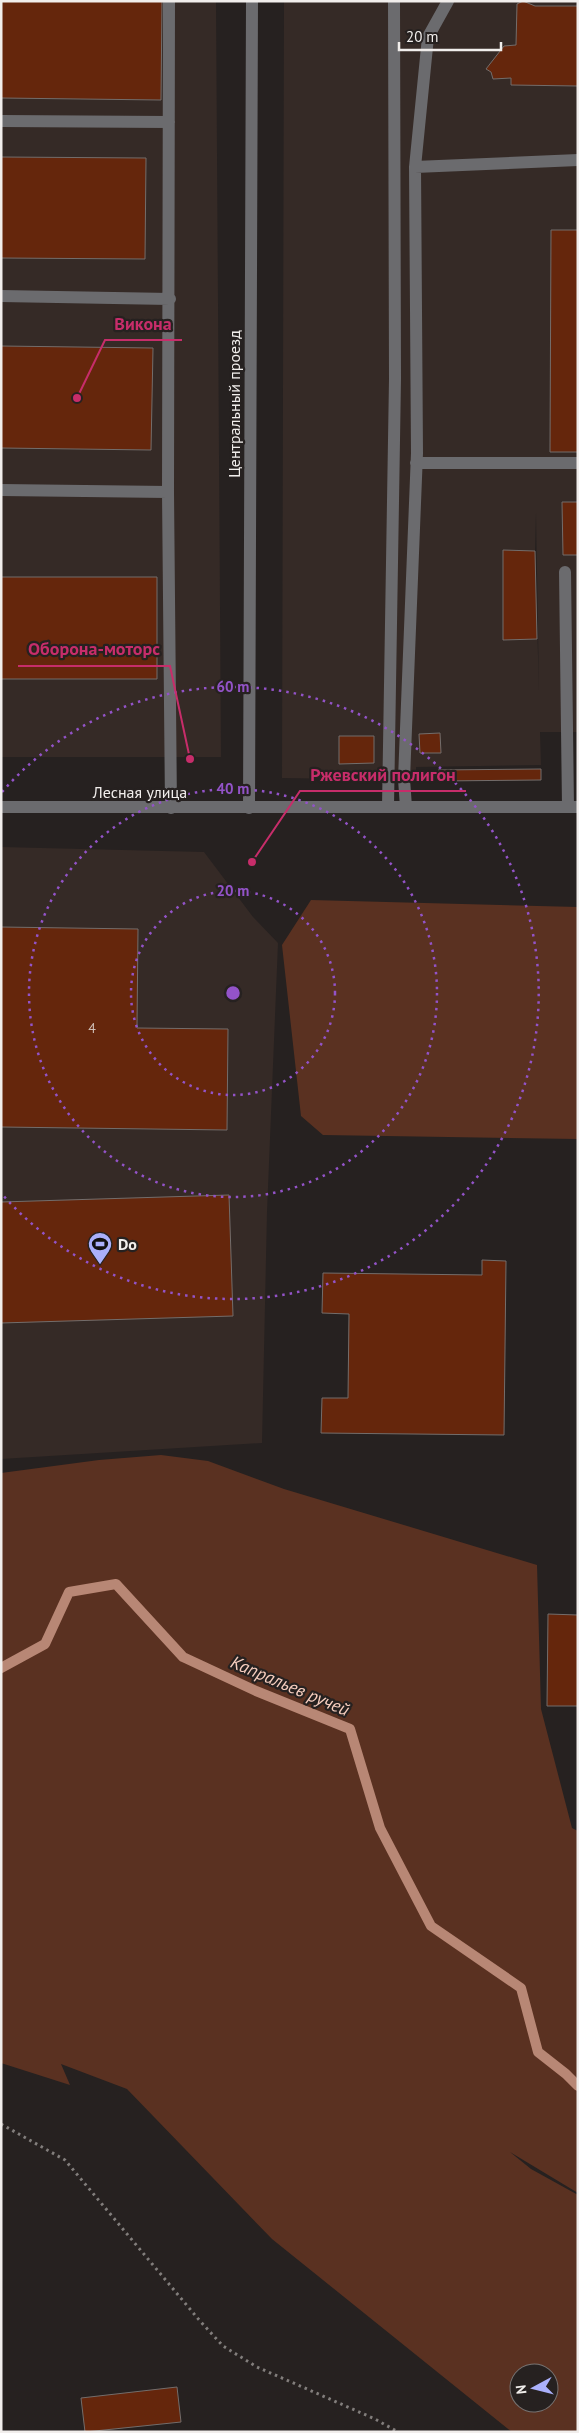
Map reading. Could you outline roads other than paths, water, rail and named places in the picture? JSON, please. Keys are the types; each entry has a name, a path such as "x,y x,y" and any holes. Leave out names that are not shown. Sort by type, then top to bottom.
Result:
{"street":[{"path":"169,1 170,299 168,492 171,808"},
{"name":"Центральный проезд","path":"248,808 252,1"},
{"path":"388,807 395,379 394,1"},
{"path":"406,807 404,779 416,463 415,167 428,37 448,1"},
{"path":"1,121 169,122"},
{"path":"415,167 578,160"},
{"path":"1,296 170,299"},
{"path":"416,463 578,463"},
{"path":"1,490 168,492"},
{"path":"565,572 573,807"},
{"name":"Лесная улица","path":"1,807 573,807"}],"waterway":[{"name":"Капральев ручей","path":"1,1668 45,1644 69,1592 116,1584 183,1657 256,1691 350,1729 380,1828 431,1926 521,1988 538,2052 578,2086"}],"place":[{"name":"Викона","path":"77,398"},
{"name":"Оборона-моторс","path":"190,759"},
{"name":"Ржевский полигон","path":"252,862"},
{"name":"Do","path":"100,1265"}]}
